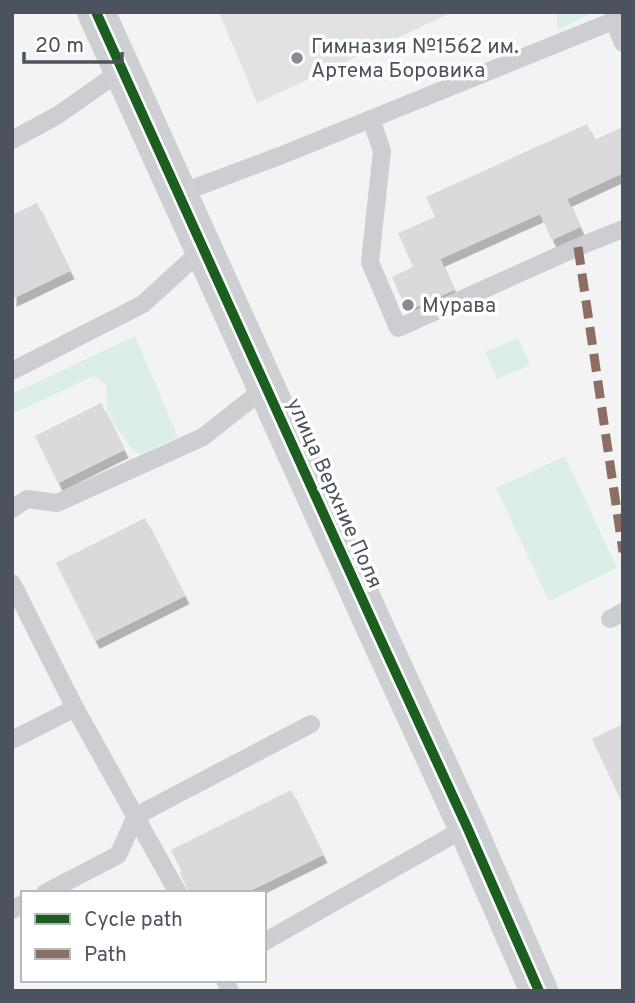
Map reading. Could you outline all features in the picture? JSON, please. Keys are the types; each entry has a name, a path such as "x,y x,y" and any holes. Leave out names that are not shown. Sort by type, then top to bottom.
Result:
{"main road":[{"name":"улица Верхние Поля","path":"96,12 539,991"}],"lane":[{"path":"178,194 282,155 619,19 623,43"},
{"path":"12,140 58,115 122,70"},
{"path":"371,119 382,151 370,262 398,328 623,229"},
{"path":"12,371 143,304 204,249"},
{"path":"12,509 27,499 57,503 203,437 266,387"},
{"path":"12,583 75,708 177,891"},
{"path":"12,740 75,708"},
{"path":"49,891 118,855 136,816 311,724"},
{"path":"266,941 467,827"}],"shaded area":[{"name":"Гимназия №1562 им. Артема Боровика","path":"219,12 453,12 257,103"}],"green space":[{"path":"556,12 594,12 558,30"},
{"path":"135,336 178,437 142,454 133,450 107,410 106,384 94,376 12,414 12,394"},
{"path":"518,338 530,365 497,379 485,352"},
{"path":"565,456 617,568 549,601 496,488"}],"building":[{"path":"587,124 594,140 623,127 623,173 567,199 580,227 552,240 540,214 440,259 454,290 407,311 392,277 413,267 398,233 435,217 426,197"},
{"path":"37,203 70,271 12,299 12,215"},
{"path":"101,403 124,450 58,483 35,436"},
{"path":"145,518 185,596 95,641 56,563"},
{"path":"623,724 623,805 592,739"},
{"path":"291,790 323,855 250,891 188,891 171,850"}],"marked path":[{"path":"578,247 623,552"}],"cycle path":[{"path":"96,12 539,991"}],"place":[{"name":"Гимназия №1562 им. Артема Боровика","path":"297,58"},
{"name":"Мурава","path":"408,305"}]}
